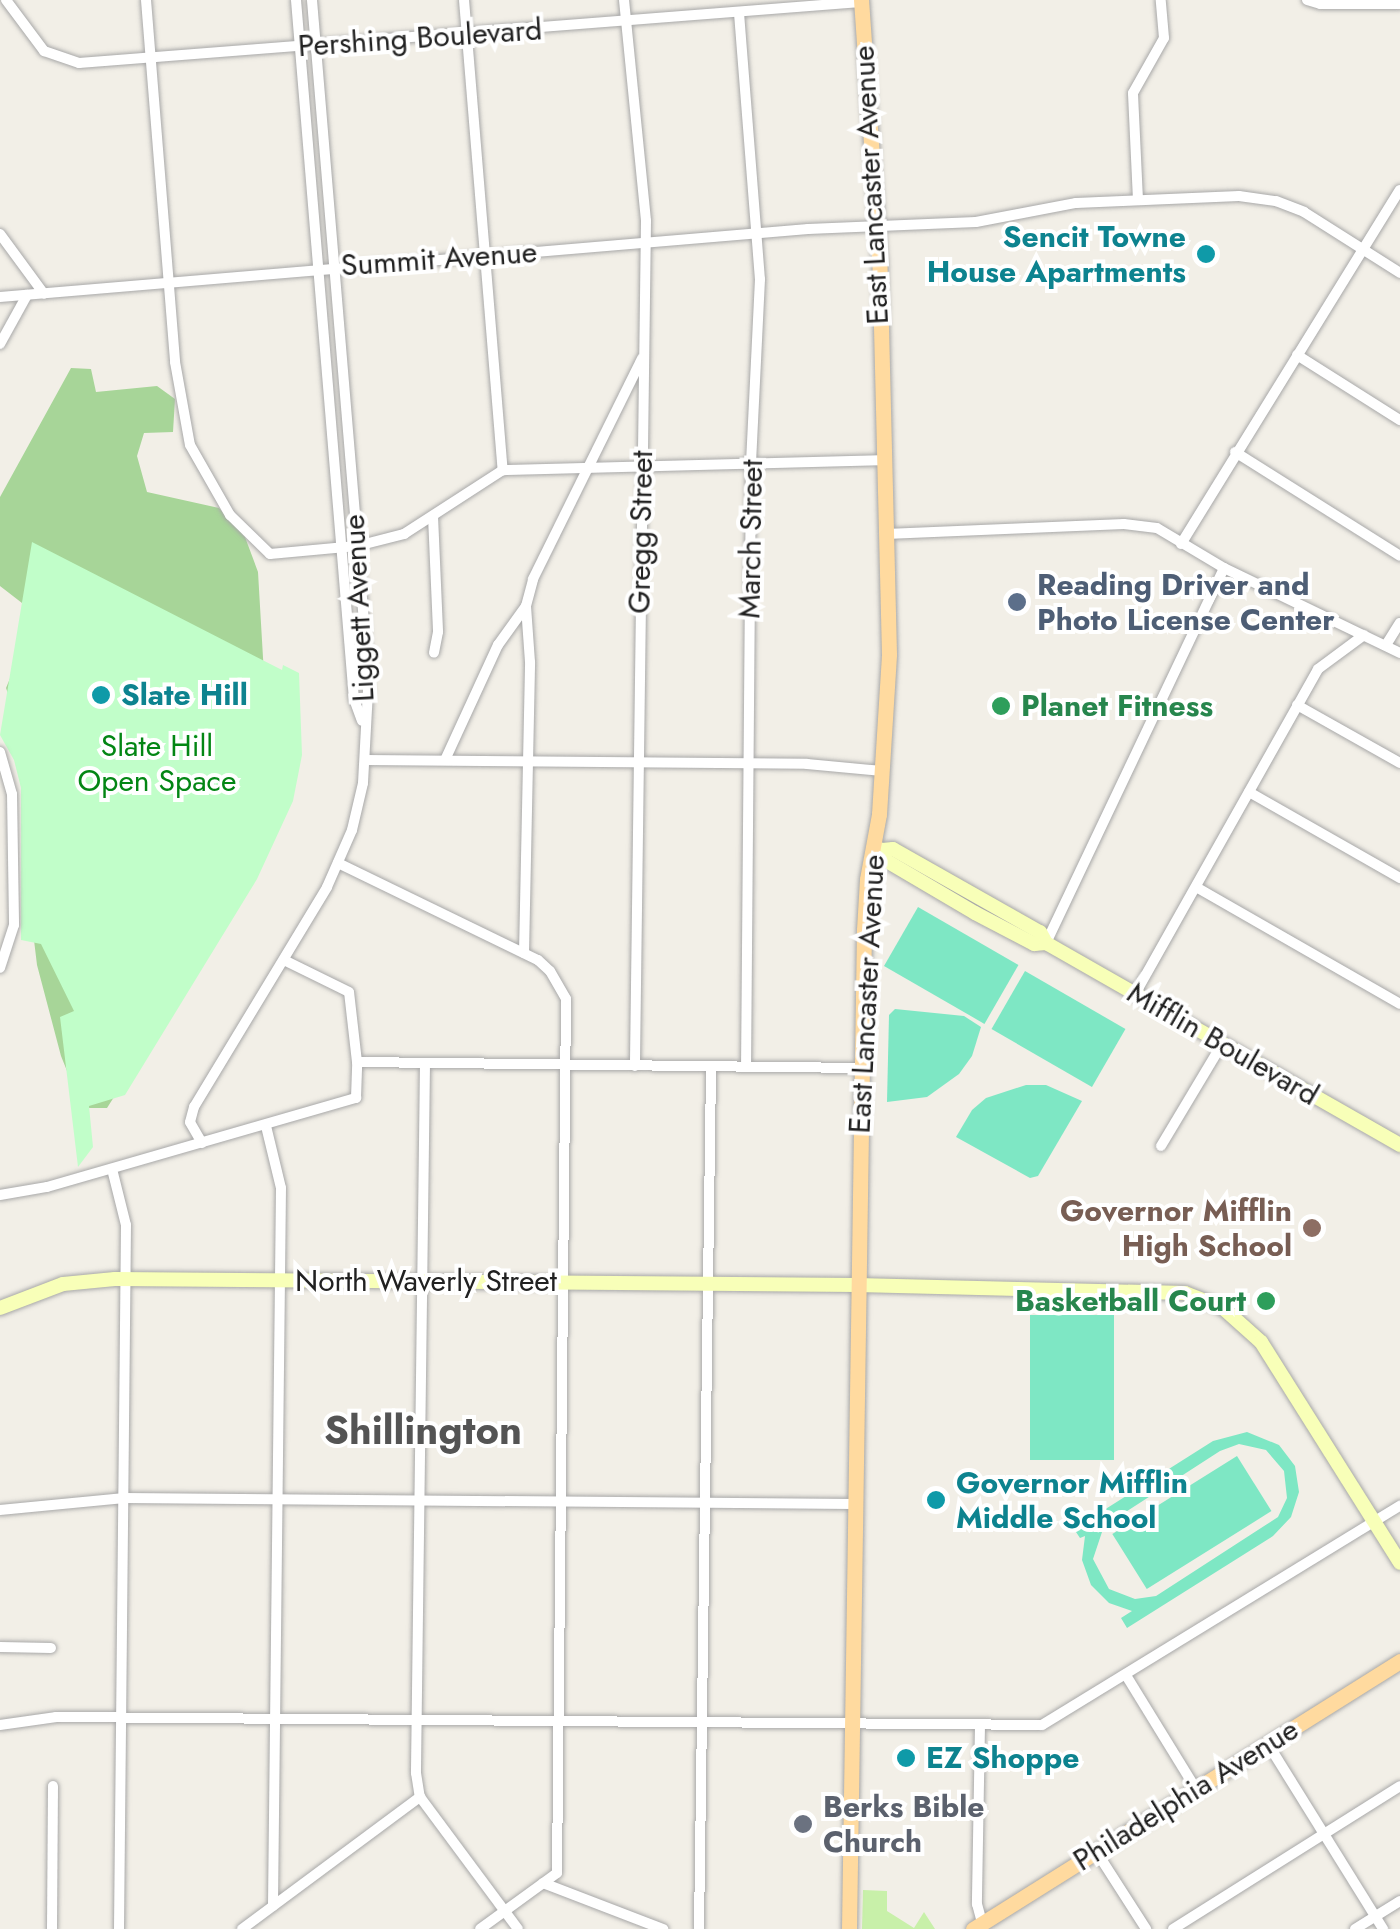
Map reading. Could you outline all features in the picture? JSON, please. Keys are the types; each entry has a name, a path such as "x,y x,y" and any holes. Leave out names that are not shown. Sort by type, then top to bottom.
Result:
{"main road":[{"name":"East Lancaster Avenue","path":"849,1929 866,879 877,847 889,654 878,224 861,1"},
{"name":"Philadelphia Avenue","path":"978,1926 1400,1662"}],"street":[{"name":"Pershing Boulevard","path":"6,0 38,44 65,62 626,24 861,1"},
{"path":"146,0 174,344 190,446 230,516 270,554 357,546 404,534 433,516"},
{"name":"Liggett Avenue","path":"296,0 354,699 364,727"},
{"name":"Liggett Avenue","path":"312,0 368,691 364,727"},
{"path":"464,0 504,470"},
{"name":"Gregg Street","path":"624,0 646,242 635,1066"},
{"path":"1138,200 1133,93 1164,38 1162,0"},
{"path":"1306,0 1320,4 1400,4"},
{"name":"March Street","path":"739,12 760,279 752,462 746,1066"},
{"path":"1182,544 1235,452 1400,190"},
{"name":"Summit Avenue","path":"0,296 878,224 976,222 1058,204 1138,200 1264,198 1304,212 1400,273"},
{"path":"0,234 44,294"},
{"path":"0,344 26,295"},
{"path":"1297,355 1400,420"},
{"path":"524,953 530,761 526,606 533,579 644,356"},
{"path":"1235,452 1400,556"},
{"path":"434,653 438,632 434,510 504,470 884,460"},
{"path":"886,534 1124,524 1156,528 1224,568 1400,652"},
{"path":"1046,943 1224,568"},
{"path":"445,760 498,645 526,606"},
{"path":"1386,646 1400,624"},
{"path":"1135,994 1318,668 1364,634"},
{"path":"1297,705 1400,763"},
{"path":"202,1144 190,1116 338,863 359,806 365,760 364,727"},
{"path":"0,752 12,794 14,925 0,968"},
{"path":"365,760 748,763 882,771"},
{"path":"1249,792 1400,878"},
{"name":"Mifflin Boulevard","path":"877,847 893,849 1040,932 1046,943 1400,1145"},
{"path":"338,863 524,953 550,970 566,999 557,1873 480,1929"},
{"path":"1196,887 1400,1004"},
{"path":"0,1196 112,1169 356,1098 357,1062 348,992 284,960"},
{"path":"1161,1146 1222,1044"},
{"path":"357,1062 861,1068"},
{"path":"424,1063 416,1720 420,1797 518,1929"},
{"path":"699,1929 711,1066"},
{"path":"266,1126 280,1172 273,1906"},
{"path":"112,1169 126,1220 119,1929"},
{"name":"North Waverly Street","path":"0,1308 63,1284 126,1279 1152,1289 1208,1300 1235,1316 1261,1342 1400,1564"},
{"path":"0,1510 124,1498 854,1504"},
{"path":"0,1726 40,1717 1042,1725 1400,1506"},
{"path":"0,1647 50,1648"},
{"path":"1127,1676 1196,1789"},
{"path":"978,1926 980,1725"},
{"path":"1268,1744 1383,1929"},
{"path":"52,1929 53,1786"},
{"path":"1173,1929 1400,1786"},
{"path":"242,1929 256,1925 273,1906 420,1797"},
{"path":"1096,1850 1146,1929"},
{"path":"543,1883 663,1929"},
{"path":"1355,1929 1400,1901"}],"green space":[{"name":"Slate Hill Open Space","path":"71,368 91,369 96,392 157,386 175,399 173,432 144,433 137,456 147,492 219,508 245,537 258,572 272,811 208,949 107,1108 82,1108 61,1056 37,965 30,907 24,739 6,688 24,645 22,603 0,586 0,497"},
{"name":"Slate Hill Open Space","path":"32,542 282,670 283,665 299,673 302,755 293,801 257,879 125,1095 89,1106 93,1147 78,1167 60,1017 74,1011 41,944 21,940 21,788 14,760 0,735"},
{"path":"918,907 1018,965 984,1024 884,966"},
{"path":"1025,971 1125,1029 1092,1087 992,1029"},
{"path":"895,1009 964,1016 981,1027 972,1056 959,1074 927,1097 887,1102 889,1015"},
{"path":"1026,1085 1046,1085 1082,1101 1038,1176 1030,1178 956,1137 972,1110 986,1098"},
{"path":"1030,1315 1114,1315 1114,1460 1030,1460"},
{"path":"1247,1432 1279,1445 1295,1466 1299,1492 1291,1517 1273,1536 1127,1628 1121,1618 1132,1611 1109,1603 1091,1585 1082,1560 1085,1536 1080,1538 1074,1529 1213,1441","holes":["1239,1444 1266,1450 1284,1471 1287,1498 1278,1517 1156,1596 1135,1599 1109,1589 1093,1559 1104,1526 1220,1451"]},
{"path":"1237,1456 1271,1511 1147,1589 1112,1534"},
{"path":"863,1890 887,1891 887,1911 914,1928 924,1912 935,1929 862,1929"}],"place":[{"name":"Sencit Towne House Apartments","path":"1206,254"},
{"name":"Reading Driver and Photo License Center","path":"1017,602"},
{"name":"Slate Hill","path":"101,695"},
{"name":"Planet Fitness","path":"1001,706"},
{"name":"Governor Mifflin High School","path":"1312,1228"},
{"name":"Basketball Court","path":"1266,1301"},
{"name":"Governor Mifflin Middle School","path":"936,1500"},
{"name":"EZ Shoppe","path":"906,1758"},
{"name":"Berks Bible Church","path":"803,1824"}],"district":[{"name":"Shillington","path":"423,1430"}]}
